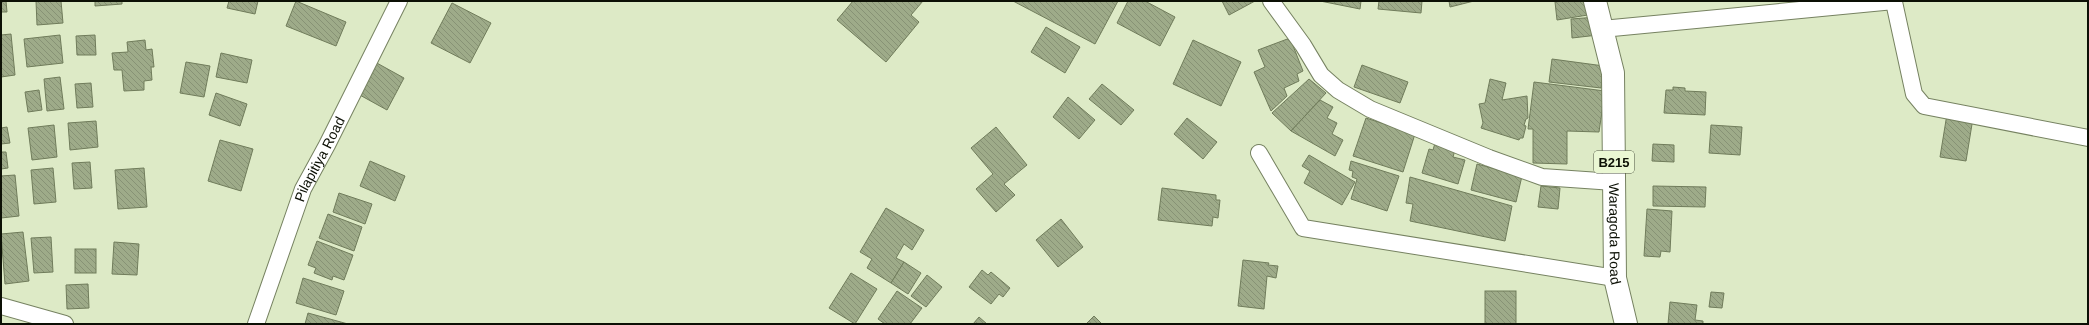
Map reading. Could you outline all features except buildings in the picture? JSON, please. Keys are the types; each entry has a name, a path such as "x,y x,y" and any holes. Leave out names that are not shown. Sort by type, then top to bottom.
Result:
{"main road":[{"name":"Waragoda Road","path":"1595,1 1613,73 1615,278 1626,324"}],"street":[{"name":"Pilapitiya Road","path":"251,322 303,189 327,145 399,1"},
{"path":"1272,1 1303,45 1321,75 1338,90 1370,109 1489,158 1542,177 1614,182"},
{"path":"1602,29 1894,1 1914,94 1924,106 2088,138"},
{"path":"1259,153 1303,228 1615,278"},
{"path":"1,306 65,324"}]}
